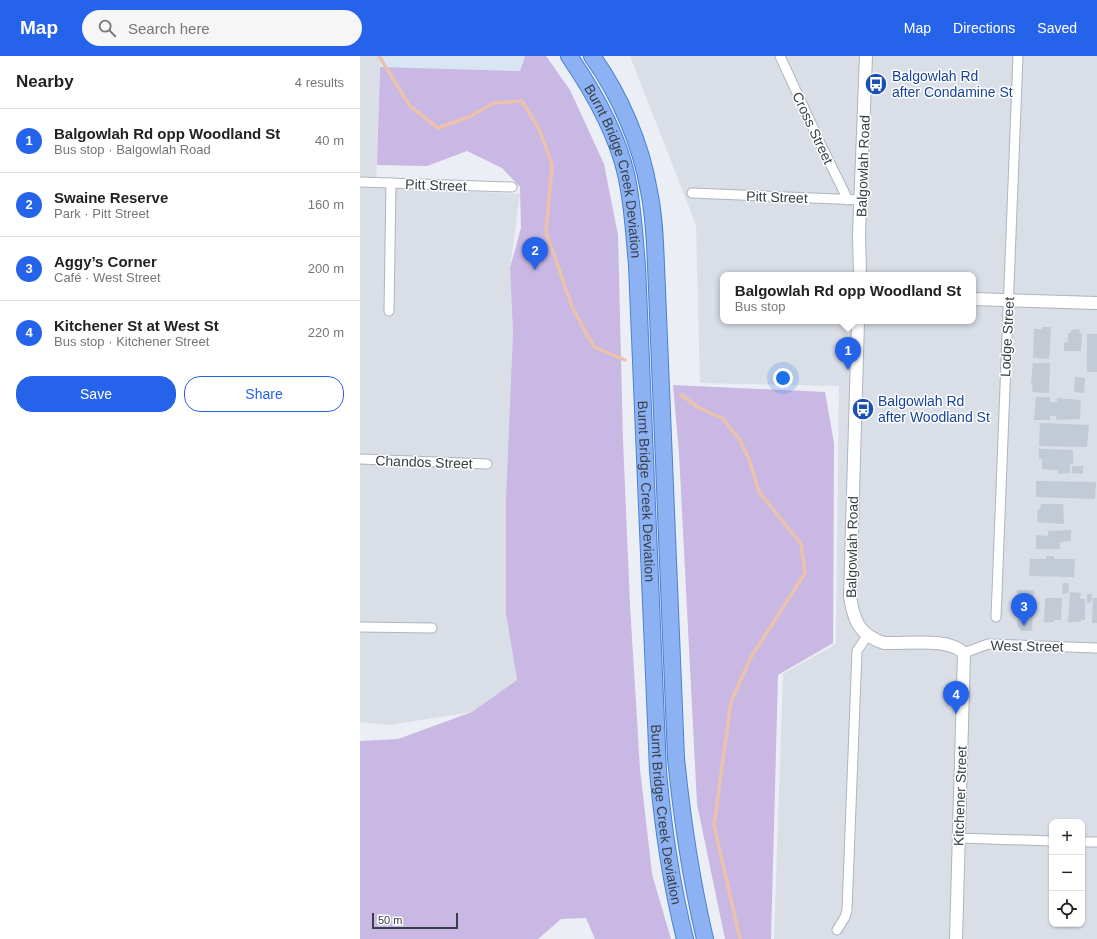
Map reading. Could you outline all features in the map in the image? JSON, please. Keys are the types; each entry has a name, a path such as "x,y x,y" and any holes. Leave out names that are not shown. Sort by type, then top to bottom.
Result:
{"highway":[{"name":"Burnt Bridge Creek Deviation","path":"568,56 595,96 608,122 626,172 631,204 637,265 658,771 664,836 672,884 685,939"},
{"name":"Burnt Bridge Creek Deviation","path":"594,58 616,96 638,148 649,190 653,220 676,758 684,832 693,885 705,939"}],"street":[{"name":"Cross Street","path":"780,56 848,200"},
{"name":"Balgowlah Road","path":"860,272 859,255 866,56"},
{"name":"Lodge Street","path":"996,617 999,506 1018,56"},
{"name":"Pitt Street","path":"360,182 512,187"},
{"path":"389,311 391,183"},
{"name":"Pitt Street","path":"692,193 862,200"},
{"path":"976,299 1097,303"},
{"name":"Balgowlah Road","path":"858,324 850,597 853,615 867,636"},
{"name":"Chandos Street","path":"360,459 487,464"},
{"path":"360,626 432,628"},
{"path":"837,930 843,922 847,910 857,651 867,636 884,643 941,643 952,645 964,653"},
{"name":"West Street","path":"964,653 988,644 1097,648"},
{"name":"Kitchener Street","path":"956,939 964,653"},
{"path":"959,838 1049,841"},
{"path":"1085,842 1097,842"}],"shaded area":[{"path":"360,56 380,56 376,186 520,194 510,268 513,333 506,614 517,680 472,712 389,725 360,722"},
{"path":"380,56 525,56 520,71 380,67"},
{"path":"525,56 546,56 570,90 604,164 618,235 623,440 630,605 640,769 652,874 671,939 595,939 586,918 561,919 538,939 360,939 360,741 398,739 472,712 517,680 506,614 506,501 513,333 510,268 521,228 520,187 502,168 467,151 427,166 377,165 380,67 520,71"},
{"path":"630,56 1097,56 1097,939 774,939 783,674 836,644 839,386 700,383 696,225"},
{"path":"673,385 825,392 834,443 833,643 778,675 771,939 725,939 697,804 679,453"}],"building":[{"path":"1042,327 1051,327 1049,359 1033,358 1034,329 1042,329"},
{"path":"1080,329 1079,333 1082,333 1081,351 1064,351 1064,342 1068,342 1068,333 1071,333 1071,330"},
{"path":"1087,334 1097,334 1097,372 1087,372"},
{"path":"1033,363 1050,363 1049,393 1032,392 1033,385 1031,384"},
{"path":"1075,377 1085,378 1084,393 1074,392"},
{"path":"1036,397 1050,397 1050,402 1057,402 1057,398 1081,400 1080,419 1056,420 1056,416 1050,416 1050,420 1034,420"},
{"path":"1040,423 1089,425 1087,447 1039,446"},
{"path":"1039,449 1073,450 1073,464 1070,464 1070,473 1058,474 1058,470 1042,469 1042,459 1039,459"},
{"path":"1072,466 1083,466 1083,474 1072,473"},
{"path":"1036,481 1096,482 1095,499 1036,497"},
{"path":"1041,504 1063,504 1064,524 1037,522 1038,509 1040,509"},
{"path":"1071,530 1071,541 1060,542 1060,549 1036,549 1036,535 1048,536 1048,531"},
{"path":"1046,556 1054,556 1054,559 1075,559 1074,577 1029,576 1030,559 1046,559"},
{"path":"1063,583 1069,583 1068,593 1062,594"},
{"path":"1017,590 1034,590 1032,631 1021,631 1017,625"},
{"path":"1070,592 1081,593 1080,599 1085,599 1085,620 1081,620 1081,622 1068,622"},
{"path":"1087,594 1092,594 1091,603 1087,603"},
{"path":"1045,598 1062,598 1061,620 1044,622"},
{"path":"1093,598 1097,598 1097,623 1092,623"}],"waterway":[{"path":"379,56 410,106 438,128 469,117 494,103 522,101 540,131 552,165 546,232 573,309 594,347 625,360"},
{"path":"681,395 701,409 722,418 740,440 749,459 759,492 801,544 805,573 750,659 731,702 714,825 740,939"}],"place":[{"name":"Balgowlah Rd after Condamine St","path":"876,84"},
{"name":"Swaine Reserve","path":"535,270"},
{"name":"Balgowlah Rd opp Woodland St","path":"848,370"},
{"name":"Balgowlah Rd after Woodland St","path":"863,409"},
{"name":"Aggy’s Corner","path":"1024,626"},
{"name":"Kitchener St at West St","path":"956,714"}]}
